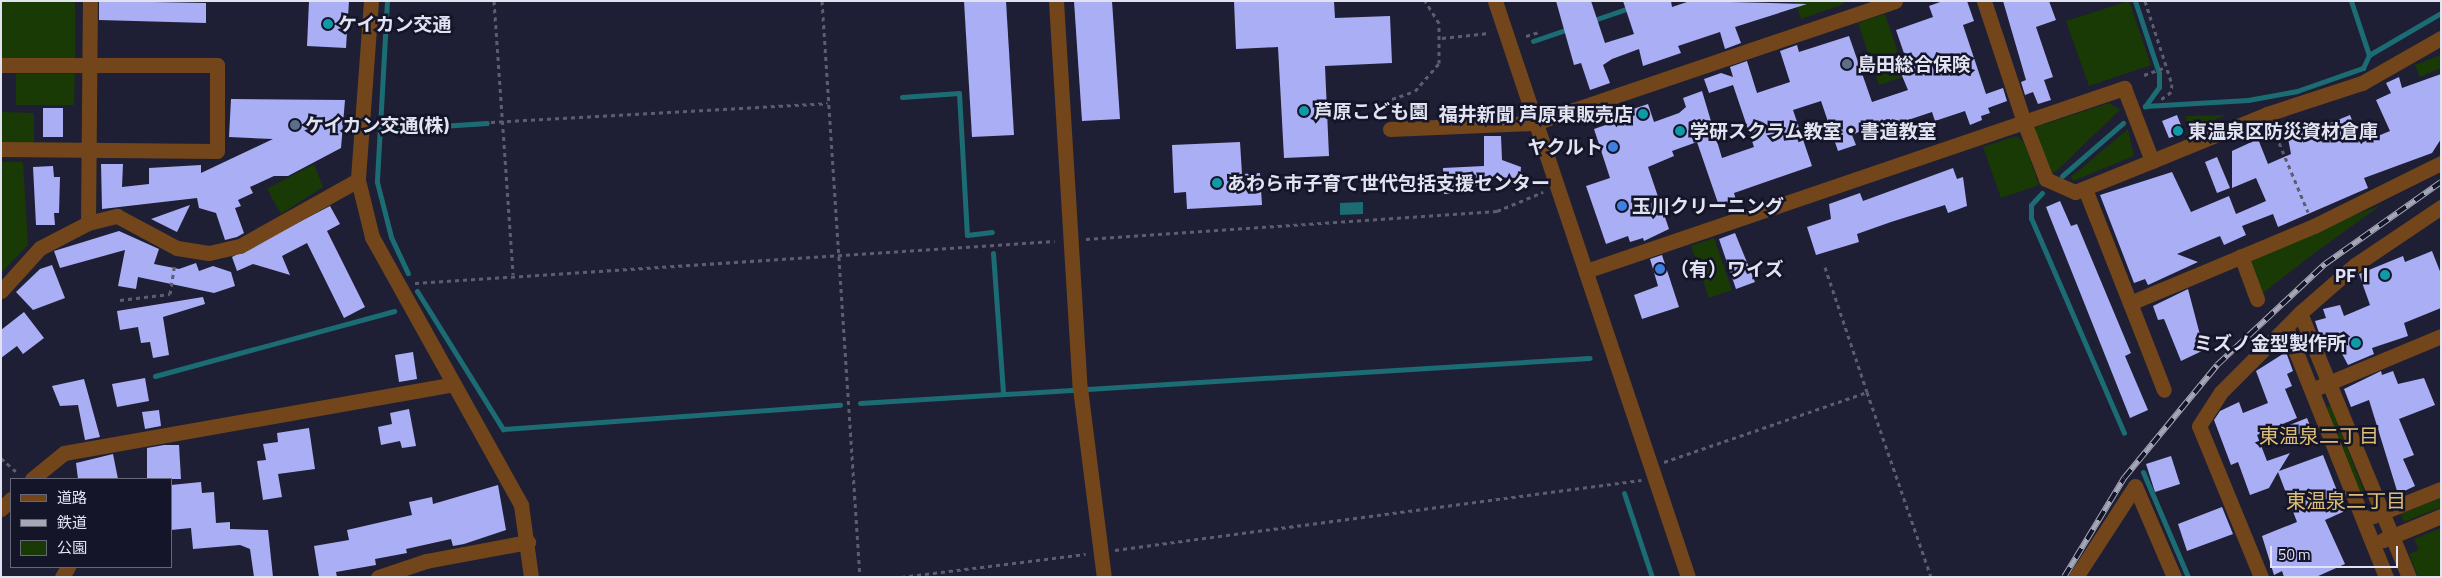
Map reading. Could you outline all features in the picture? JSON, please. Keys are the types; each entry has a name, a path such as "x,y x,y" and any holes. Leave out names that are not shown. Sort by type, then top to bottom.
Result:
{"street":[{"path":"88,223 90,1"},
{"path":"371,1 358,180 372,237 396,284 521,505 528,542 531,577"},
{"path":"1056,1 1080,388 1104,577"},
{"path":"1494,1 1555,187 1586,271 1688,577"},
{"path":"1390,129 1535,123 1895,1"},
{"path":"1984,1 2024,122 2046,179 2062,189 2085,188 2268,114 2362,83 2441,38"},
{"path":"1,65 217,65 216,151 1,149"},
{"path":"1586,271 2124,88 2152,161"},
{"path":"2130,303 2314,226 2441,163"},
{"path":"1,290 40,248 88,223 117,216 177,248 209,253 240,246 358,180"},
{"path":"2085,188 2164,390"},
{"path":"2261,577 2199,426 2221,392 2300,313 2355,265 2441,207"},
{"path":"2241,256 2257,299"},
{"path":"2300,313 2408,577"},
{"path":"2286,327 2386,577"},
{"path":"2311,390 2441,336"},
{"path":"35,478 64,453 454,384"},
{"path":"2076,577 2135,486 2174,577"},
{"path":"2363,520 2441,489"},
{"path":"2373,544 2441,516"},
{"path":"378,577 426,561 528,542"}],"path":[{"path":"494,1 513,274"},
{"path":"822,1 827,103 860,577"},
{"path":"1392,100 1415,91 1433,74 1442,38 1439,23 1425,1"},
{"path":"2145,1 2166,67 2171,92 2160,100"},
{"path":"1442,38 1505,32"},
{"path":"1526,36 1539,32"},
{"path":"2144,75 2166,67"},
{"path":"490,122 827,103"},
{"path":"2268,114 2314,226"},
{"path":"396,284 513,274 1071,240 1497,211 1555,187"},
{"path":"120,300 170,294 177,248"},
{"path":"1825,268 1931,577"},
{"path":"901,577 1100,552 1653,472 1867,392"},
{"path":"1,458 35,478"}],"green space":[{"path":"1,1 75,1 75,59 1,58"},
{"path":"1795,1 1843,1 1844,4 1801,19"},
{"path":"2129,1 2151,65 2089,86 2066,21"},
{"path":"1885,14 1906,76 1879,85 1858,23"},
{"path":"2441,55 2441,68 2420,77 2415,65"},
{"path":"16,74 75,74 74,105 16,105"},
{"path":"2109,103 2120,110 2052,175 2034,135 2036,127"},
{"path":"1,112 34,113 34,144 1,143"},
{"path":"2227,115 2190,129 2185,116"},
{"path":"2128,129 2134,156 2073,181 2071,177"},
{"path":"2016,136 2024,142 2039,185 2001,198 1983,147"},
{"path":"1,162 23,162 28,245 2,272"},
{"path":"314,164 323,187 281,214 267,189"},
{"path":"2381,205 2262,294 2251,264 2254,254"},
{"path":"1714,238 1732,290 1709,298 1691,246"},
{"path":"2331,406 2365,494 2359,496 2325,408"},
{"path":"2441,498 2441,507 2404,522 2401,514"},
{"path":"2441,528 2441,577 2418,577 2409,554 2419,550 2414,539"}],"shaded area":[{"path":"1363,202 1363,214 1340,215 1340,203"}],"building":[{"path":"99,1 206,3 206,23 99,20"},
{"name":"ケイカン交通","path":"309,1 349,1 346,48 307,46"},
{"path":"964,1 1006,1 1014,135 972,137"},
{"path":"1074,1 1112,1 1120,119 1082,121"},
{"path":"1234,1 1334,1 1335,18 1390,16 1392,63 1325,66 1329,156 1284,158 1278,47 1236,49"},
{"path":"1556,1 1591,1 1605,43 1634,34 1623,1 1671,1 1672,7 1690,1 1807,4 1735,27 1741,43 1725,49 1720,32 1678,46 1681,53 1643,66 1639,49 1612,59 1603,65 1610,83 1590,90 1581,63 1574,65"},
{"path":"1943,1 1967,1 1974,21 1963,25 1986,94 2003,88 2007,101 1988,108 1990,113 1981,116 1982,120 1970,125 1965,111 1935,121 1932,112 1899,123 1887,119 1852,135 1856,145 1838,151 1821,101 1793,110 1812,166 1734,193 1736,200 1719,206 1697,142 1672,151 1674,156 1648,167 1669,229 1644,241 1643,238 1630,242 1628,236 1606,244 1586,186 1610,178 1594,129 1635,115 1633,109 1648,104 1654,122 1679,113 1686,107 1683,98 1702,91 1722,158 1754,147 1733,85 1709,93 1704,79 1721,73 1733,77 1730,67 1747,61 1757,93 1790,82 1780,51 1797,45 1799,52 1849,36 1872,102 1908,90 1900,71 1909,68 1896,30 1933,17 1929,6"},
{"path":"2003,1 2049,1 2056,20 2036,27 2053,77 2044,80 2051,100 2038,104 2033,92 2025,95 2021,82 2026,80"},
{"path":"2441,74 2441,139 2432,153 2364,178 2368,188 2278,227 2273,214 2242,226 2246,235 2224,245 2220,236 2177,254 2198,262 2148,285 2145,279 2134,283 2100,195 2172,172 2191,212 2229,196 2236,214 2266,201 2256,178 2232,188 2232,151 2258,139 2268,164 2291,154 2287,133 2311,131 2350,115 2361,143 2390,131 2376,100 2391,93 2386,83 2399,77 2402,88"},
{"path":"231,99 345,100 341,148 288,176 274,176 250,187 253,193 238,200 241,206 235,208 244,233 237,237 225,240 216,213 199,208 197,198 102,209 101,164 123,164 122,187 149,184 149,168 201,165 201,173 273,139 229,137"},
{"path":"43,108 63,108 63,137 43,137"},
{"path":"2177,115 2184,133 2169,138 2162,121"},
{"path":"1484,136 1501,136 1502,160 1521,167 1520,178 1485,177 1485,186 1471,186 1472,193 1444,194 1443,168 1484,166"},
{"name":"あわら市子育て世代包括支援センター","path":"1240,142 1242,174 1260,173 1262,205 1187,209 1186,192 1174,193 1172,145"},
{"path":"2217,157 2230,188 2217,193 2205,162"},
{"path":"53,166 54,177 60,177 59,213 54,213 55,225 36,225 33,167"},
{"path":"1953,168 1957,179 1963,177 1967,206 1948,213 1945,205 1891,222 1857,234 1859,242 1816,255 1807,227 1831,219 1829,204 1860,193 1863,201"},
{"path":"2060,201 2071,226 2077,224 2131,353 2125,356 2148,410 2130,418 2046,207"},
{"path":"190,205 177,232 151,219"},
{"path":"330,206 340,224 327,231 365,307 344,318 307,243 282,256 290,275 253,264 237,271 232,257"},
{"path":"119,231 159,249 154,264 179,269 196,263 199,271 213,266 231,272 235,286 214,293 138,277 136,289 118,286 125,250 60,268 54,251"},
{"path":"1735,233 1755,282 1736,289 1719,239"},
{"path":"2432,251 2441,274 2441,308 2404,323 2408,336 2372,348 2374,354 2348,365 2332,335 2321,339 2315,321 2326,318 2323,309 2340,305 2344,316 2370,305 2359,274 2403,256 2405,262"},
{"path":"1662,255 1679,307 1642,319 1634,295 1658,286 1650,259"},
{"path":"52,265 65,298 33,310 16,292 40,269"},
{"path":"2188,289 2204,350 2181,361 2164,319 2158,320 2153,306"},
{"path":"203,297 205,304 163,317 169,355 153,358 150,342 141,343 138,327 120,330 117,311"},
{"path":"24,312 44,338 23,354 17,346 1,358 1,330"},
{"path":"413,352 417,379 399,382 395,355"},
{"path":"2286,352 2293,371 2287,374 2292,386 2285,389 2297,418 2257,435 2267,461 2290,453 2279,471 2323,455 2345,511 2325,520 2345,564 2316,577 2284,577 2282,571 2274,575 2262,536 2297,522 2278,472 2269,488 2250,495 2238,462 2231,465 2214,420 2220,411 2239,402 2243,413 2268,403 2256,371"},
{"path":"2381,371 2382,375 2393,371 2398,384 2424,378 2435,405 2399,419 2414,455 2403,459 2415,486 2398,494 2369,400 2351,407 2344,389"},
{"path":"145,378 149,401 117,407 112,384"},
{"path":"84,379 100,437 85,440 78,405 60,406 52,386"},
{"path":"409,409 416,446 402,448 400,441 381,445 378,427 392,424 390,413"},
{"path":"159,410 161,426 145,429 142,412"},
{"path":"2307,418 2312,431 2302,434 2295,445 2287,426"},
{"path":"309,428 315,469 278,474 282,497 263,500 257,461 266,460 263,444 278,442 277,433"},
{"path":"179,445 181,479 147,478 147,448"},
{"path":"113,454 118,478 78,478 76,463"},
{"path":"2171,456 2180,484 2155,492 2146,464"},
{"path":"201,482 202,493 214,492 216,523 230,522 230,529 268,530 273,577 254,577 250,549 240,545 193,549 191,528 172,530 172,485"},
{"path":"498,485 506,530 464,544 453,546 451,539 406,549 407,553 375,559 376,565 336,572 337,577 319,577 314,546 349,540 347,530 412,515 409,502 432,497 433,504"},
{"path":"2222,507 2233,534 2187,551 2178,524"}],"waterway":[{"path":"387,1 377,182 391,237 408,273"},
{"path":"2135,1 2159,73 2159,87 2145,106"},
{"path":"2351,1 2369,55"},
{"path":"1591,21 1632,7"},
{"path":"2145,106 2248,100 2297,91 2363,68 2369,55 2441,13"},
{"path":"1533,41 1571,28"},
{"path":"902,97 959,93 967,235 992,232"},
{"path":"379,130 487,123"},
{"path":"2062,176 2123,123"},
{"path":"2042,193 2031,205 2031,218 2124,433"},
{"path":"993,253 1003,394"},
{"path":"417,291 503,429 840,405"},
{"path":"155,376 394,311"},
{"path":"860,403 1590,358"},
{"path":"2143,472 2188,577"},
{"path":"1624,493 1652,577"}],"railway":[{"path":"2064,577 2124,478 2217,365 2325,264 2441,182"}],"place":[{"name":"ケイカン交通","path":"328,24"},
{"name":"島田総合保険","path":"1847,64"},
{"name":"芦原こども園","path":"1304,111"},
{"name":"福井新聞 芦原東販売店","path":"1643,114"},
{"name":"ケイカン交通(株)","path":"295,125"},
{"name":"学研スクラム教室・書道教室","path":"1680,131"},
{"name":"東温泉区防災資材倉庫","path":"2178,131"},
{"name":"ヤクルト","path":"1613,147"},
{"name":"あわら市子育て世代包括支援センター","path":"1217,183"},
{"name":"玉川クリーニング","path":"1622,206"},
{"name":"（有）ワイズ","path":"1660,269"},
{"name":"PFⅠ","path":"2385,275"},
{"name":"ミズノ金型製作所","path":"2356,343"}],"district":[{"name":"東温泉二丁目","path":"2319,435"},
{"name":"東温泉二丁目","path":"2346,500"}]}
